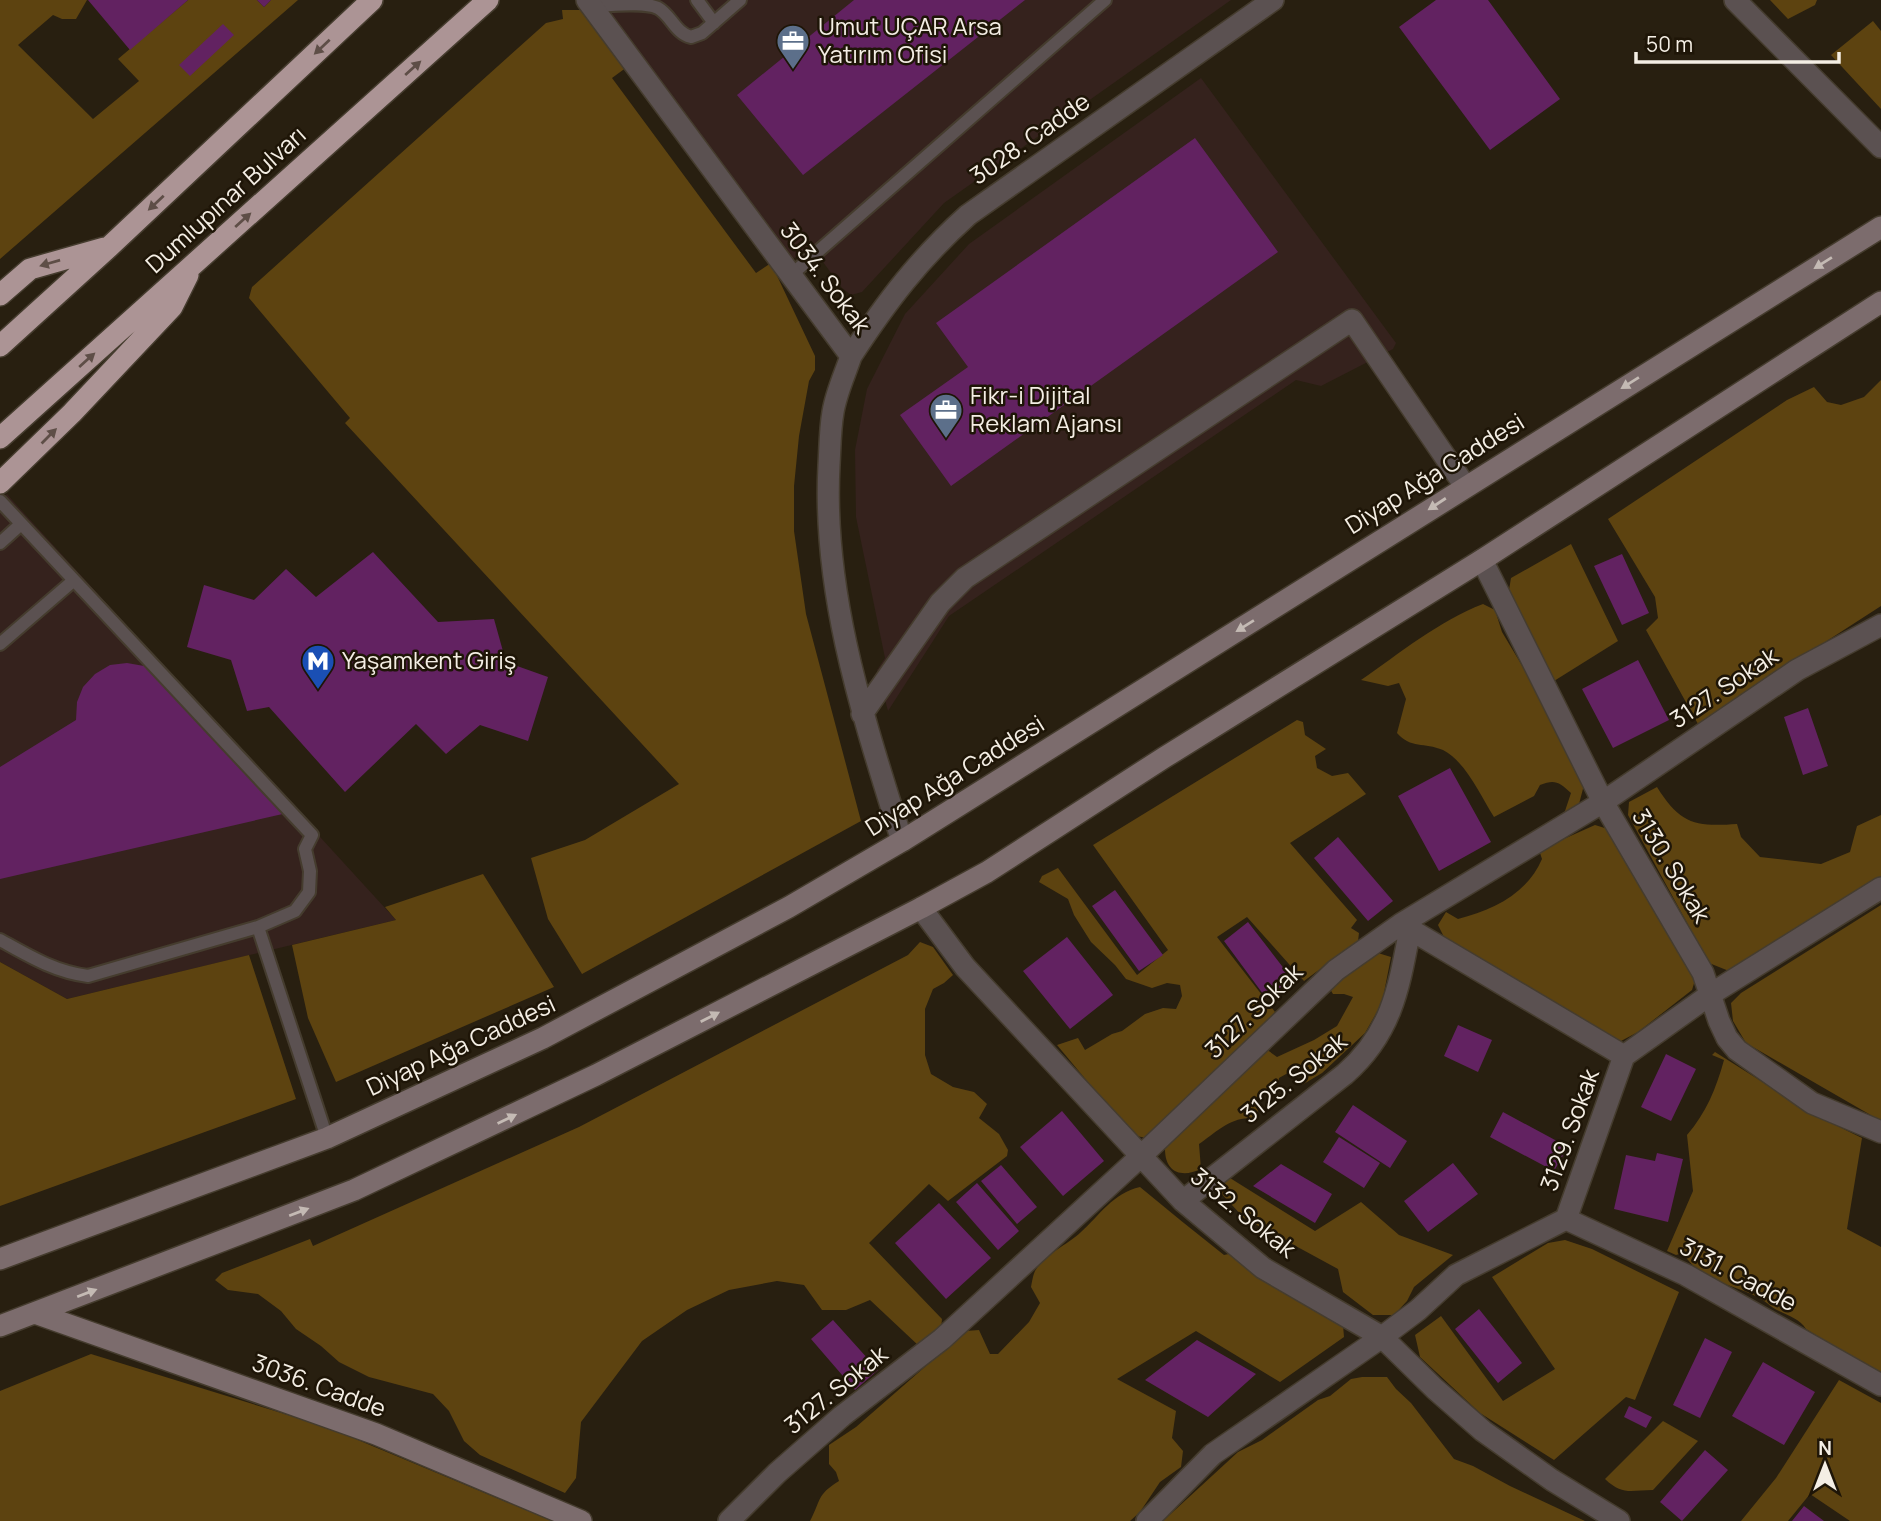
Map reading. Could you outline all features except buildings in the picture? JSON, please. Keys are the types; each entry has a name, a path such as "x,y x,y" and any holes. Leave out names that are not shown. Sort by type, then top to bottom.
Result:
{"highway":[{"name":"Dumlupınar Bulvarı","path":"0,346 372,0"},
{"name":"Dumlupınar Bulvarı","path":"0,438 488,0"},
{"path":"0,295 30,269 109,247"},
{"path":"0,483 72,414 172,307 193,265"}],"main road":[{"name":"Diyap Ağa Caddesi","path":"0,1259 327,1138 543,1038 789,907 902,841 1881,227"},
{"path":"0,1326 354,1190 596,1075 921,908 987,872 1165,757 1482,560 1881,302"},
{"name":"3036. Cadde","path":"35,1313 376,1434 581,1521"}],"street":[{"name":"3028. Cadde","path":"852,356 905,280 934,245 968,215 1273,0"},
{"path":"1735,0 1881,147"},
{"name":"3034. Sokak","path":"589,3 852,356 833,410 828,486 833,573 847,652 862,714 902,841"},
{"path":"862,714 947,593 965,578 1352,320 1465,486"},
{"name":"3130. Sokak","path":"1482,560 1603,802 1703,973 1727,1038 1737,1049 1812,1103 1881,1132"},
{"name":"3127. Sokak","path":"729,1521 842,1416 942,1339 1140,1157 1321,982 1603,802 1797,670 1881,625"},
{"name":"3129. Sokak","path":"1147,1521 1213,1454 1382,1337 1418,1310 1456,1275 1566,1219 1624,1056 1711,994 1881,888"},
{"name":"3132. Sokak","path":"921,908 965,967 1183,1201 1263,1268 1382,1337 1435,1390 1483,1431 1552,1480 1619,1521"},
{"path":"1406,926 1624,1056"},
{"name":"3125. Sokak","path":"1183,1201 1345,1074 1368,1051 1386,1023 1392,1007 1406,926"},
{"name":"3131. Cadde","path":"1566,1219 1686,1275 1881,1385"}],"lane":[{"path":"697,0 714,23"},
{"path":"589,3 656,7 666,13 680,31 691,37 702,33 740,0"},
{"path":"790,276 1105,0"},
{"path":"0,501 312,835 305,849 310,871 309,892 295,911 258,927 88,976 68,974 50,967 0,940"},
{"path":"0,543 21,524"},
{"path":"0,644 73,581"},
{"path":"258,927 327,1138"}],"shaded area":[{"path":"0,0 87,0 76,19 62,19 53,15 18,45 93,119 139,81 118,59 188,0 257,0 264,7 271,0 298,0 0,259"},
{"path":"589,0 1231,0 944,203 862,292 851,295 842,288 815,251 805,250 776,272"},
{"path":"1770,0 1817,0 1815,5 1788,19"},
{"path":"562,10 582,10 627,67 612,78 756,273 771,263 815,356 815,370 809,381 799,436 794,486 794,531 806,614 861,821 582,974 548,919 531,858 585,840 679,784 345,423 350,418 249,298 252,287 546,23 563,19"},
{"path":"1873,21 1881,31 1881,109 1831,55"},
{"path":"1201,78 1396,343 1393,349 1321,386 1296,380 949,616 888,711 877,670 885,658 856,517 855,450 867,389 905,314 969,244"},
{"path":"1881,380 1881,606 1698,724 1646,630 1658,618 1655,597 1608,519 1787,400 1814,387 1827,402 1841,405 1864,397"},
{"path":"7,494 396,920 67,999 0,962 0,501"},
{"path":"1571,544 1618,641 1554,681 1509,590 1511,578"},
{"path":"1483,604 1495,610 1502,632 1527,674 1584,785 1579,804 1563,817 1571,793 1560,784 1549,782 1540,785 1534,796 1494,817 1472,780 1451,755 1443,750 1407,741 1397,733 1406,699 1399,683 1388,686 1361,680 1435,628"},
{"path":"1297,720 1303,722 1305,735 1326,749 1315,756 1317,768 1332,776 1348,773 1366,794 1290,843 1357,920 1351,928 1359,933 1358,941 1304,981 1247,917 1217,937 1275,1012 1146,1138 1132,1135 1057,1045 1078,1038 1085,1050 1122,1031 1145,1014 1163,1008 1176,1009 1182,996 1180,985 1167,983 1152,988 1126,979 1091,942 1074,915 1068,899 1039,882 1042,876 1058,868 1137,975 1168,950 1093,845"},
{"path":"1657,787 1681,816 1710,825 1737,824 1741,837 1760,857 1821,864 1850,852 1857,826 1881,815 1881,876 1729,971 1709,963 1628,815 1629,802"},
{"path":"1595,825 1608,829 1695,980 1692,990 1638,1032 1621,1041 1602,1034 1448,945 1438,925 1446,912 1458,919 1484,911 1507,899 1536,871 1542,859 1539,850"},
{"path":"483,874 554,987 336,1082 308,1018 292,945 396,920 385,907"},
{"path":"1881,905 1881,1121 1746,1043 1733,1021 1731,1003 1741,993"},
{"path":"920,942 933,947 953,975 933,989 925,1009 925,1055 931,1074 953,1087 974,1092 987,1104 979,1118 999,1134 1008,1150 1007,1156 948,1201 929,1184 869,1243 942,1319 941,1329 919,1346 870,1300 846,1310 822,1310 804,1285 777,1281 729,1290 687,1310 642,1341 581,1422 576,1478 565,1493 480,1455 464,1441 449,1411 433,1394 369,1377 339,1362 296,1329 281,1311 258,1294 228,1290 215,1280 222,1273 310,1239 313,1246 579,1127 908,955"},
{"path":"1378,953 1391,957 1382,1003 1365,1033 1322,1073 1302,1085 1309,1067 1295,1069 1279,1078 1278,1086 1252,1099 1258,1111 1255,1119 1232,1122 1199,1144 1201,1169 1181,1173 1171,1168 1165,1149 1266,1049 1277,1057 1337,1026 1353,997 1333,994 1330,989 1350,968"},
{"path":"249,955 296,1099 0,1206 0,962 67,999"},
{"path":"1715,1052 1815,1115 1862,1138 1847,1229 1881,1247 1881,1376 1761,1299 1708,1277 1690,1263 1683,1253 1676,1255 1667,1251 1693,1191 1687,1135 1705,1109 1718,1081 1724,1060 1712,1055"},
{"path":"1230,1178 1315,1231 1361,1202 1399,1235 1453,1255 1414,1287 1407,1301 1394,1315 1373,1315 1343,1292 1338,1269 1244,1218 1218,1190"},
{"path":"1140,1187 1224,1255 1233,1253 1343,1325 1344,1337 1280,1382 1196,1331 1117,1379 1176,1411 1172,1438 1183,1451 1181,1467 1160,1482 1140,1512 1130,1521 810,1521 820,1499 839,1481 829,1464 829,1445 856,1427 966,1331 979,1330 990,1354 998,1354 1029,1322 1040,1303 1031,1287 1039,1265 1081,1232 1114,1199"},
{"path":"1565,1240 1592,1249 1679,1292 1635,1400 1626,1397 1554,1460 1480,1413 1420,1357 1415,1335 1441,1316 1503,1401 1555,1369 1492,1277 1548,1243"},
{"path":"91,1354 327,1427 552,1521 0,1521 0,1391"},
{"path":"1387,1377 1411,1403 1454,1459 1585,1521 1163,1521 1238,1452 1262,1440 1318,1400 1330,1396 1351,1379"},
{"path":"1839,1380 1881,1403 1881,1521 1850,1521 1810,1494 1788,1521 1741,1521 1776,1478"},
{"path":"1663,1421 1698,1441 1653,1490 1622,1490 1605,1479"}],"place":[{"name":"Umut UÇAR Arsa Yatırım Ofisi","path":"793,71"},
{"name":"Fikr-i Dijital Reklam Ajansı","path":"946,440"},
{"name":"Yaşamkent Giriş","path":"318,691"}]}
